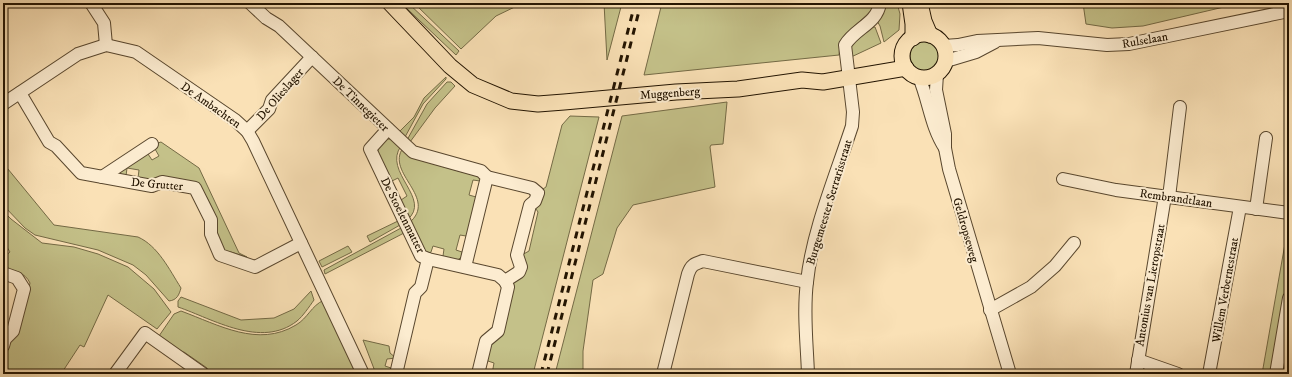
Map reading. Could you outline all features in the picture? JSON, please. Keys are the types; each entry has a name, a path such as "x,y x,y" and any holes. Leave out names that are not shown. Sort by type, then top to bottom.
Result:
{"main road":[{"name":"Muggenberg","path":"390,3 450,66 473,85 511,101 538,104 738,89 802,80 823,82 848,73 904,60"},
{"path":"910,3 913,38"},
{"path":"920,3 924,22 930,35"},
{"path":"922,35 930,35 936,38 944,46 946,61 943,68 937,74 925,78 919,77 914,75 904,60 906,44 913,38 922,35"}],"street":[{"path":"3,104 78,54 106,45 104,23 91,3"},
{"name":"De Tinnegieter","path":"250,3 266,18 279,26 413,152 481,171 487,177 532,188 538,193 535,201 530,205 517,256 521,267 519,272 505,281"},
{"name":"Burgemeester Serrarisstraat","path":"808,374 806,305 807,282 818,229 852,126 853,112 845,45 849,37 873,20 879,9 880,3"},
{"name":"Rulselaan","path":"944,46 977,41 1038,38 1107,45 1129,44 1289,11"},
{"name":"Rulselaan","path":"946,61 976,52 998,41"},
{"name":"De Ambachten","path":"106,45 136,52 235,120 247,131 302,243 363,374"},
{"name":"De Olieslager","path":"247,131 269,109 272,100 312,57"},
{"name":"Geldropseweg","path":"937,74 936,90 945,134 945,148 962,214 1010,374"},
{"name":"Geldropseweg","path":"919,77 925,92 936,135 945,148"},
{"name":"De Grutter","path":"20,93 49,142 56,146 81,173 152,186 162,182 195,188 210,220 211,234 220,255 255,267 302,243"},
{"name":"Antonius van Lieropstraat","path":"1136,374 1167,197 1180,107"},
{"name":"De Stoelenmatter","path":"388,130 370,149 421,256 428,259 421,287 415,294 396,374"},
{"path":"1256,209 1266,138"},
{"name":"De Grutter","path":"102,177 152,144"},
{"path":"465,267 487,177"},
{"name":"Rembrandtlaan","path":"1063,179 1116,190 1289,213"},
{"name":"Willem Verbernestraat","path":"1210,374 1240,207"},
{"path":"990,310 1031,287 1055,266 1074,243"},
{"path":"428,259 498,275 505,281 508,287 498,331 486,341 478,374"},
{"path":"663,374 691,266 703,261 807,282"},
{"path":"3,274 17,278 24,289 13,331 5,339 3,346"},
{"path":"1281,369 1289,298"},
{"path":"115,374 145,333 203,374"},
{"path":"1138,360 1178,374"}],"shaded area":[{"path":"401,3 408,3 459,51 456,55"},
{"path":"414,3 523,3 496,16 461,49"},
{"path":"604,3 622,3 607,60"},
{"path":"662,3 876,3 871,10 848,32 840,46 839,55 644,75"},
{"path":"884,3 897,3 900,14 899,30 884,42 880,26 877,21"},
{"path":"1083,3 1241,3 1143,26 1112,28 1086,24"},
{"path":"869,27 875,27 881,43 849,58 852,44"},
{"path":"926,40 932,41 939,47 942,56 941,62 935,69 926,72 920,71 913,65 910,56 911,50 917,43"},
{"path":"446,77 446,79 423,104 405,137 399,132 414,117 424,98"},
{"path":"447,82 451,82 455,86 435,108 410,142 407,140 427,104"},
{"path":"727,102 723,144 711,145 710,147 715,187 633,205 617,228 603,274 593,280 583,351 583,374 555,374 622,116"},
{"path":"570,116 599,117 533,374 492,374 494,363 488,361 486,357 520,256 529,251 538,212 536,209 531,212 540,191 546,187 562,125"},
{"path":"385,139 394,139 401,146 397,156 398,166 401,175 412,194 414,203 413,212 407,220 399,204 401,200 407,196 398,178 392,181 377,156 379,146"},
{"path":"161,142 199,168 239,253 247,257 231,252 224,252 214,228 214,212 206,196 138,178 139,170 127,168 126,176 121,177 117,171 145,153 148,154 152,160 159,156 155,149 158,143"},
{"path":"403,148 432,161 434,164 462,172 466,170 483,179 480,181 473,180 469,195 476,197 478,201 470,233 466,236 460,235 456,250 462,252 464,255 455,262 445,259 443,256 444,249 433,246 431,252 427,255 409,223 417,214 418,204 416,195 401,167 399,157"},
{"path":"3,163 54,225 138,237 145,241 157,252 181,288 177,297 174,300 169,301 146,275 133,265 98,250 35,235 25,228 3,205"},
{"path":"3,211 42,243 74,247 98,254 128,267 154,289 171,312 157,329 108,295 84,347 80,345 61,374 3,374 3,363 9,340 17,335 30,283 22,274 3,267 3,258 10,252 3,241"},
{"path":"398,221 400,225 370,242 367,236"},
{"path":"1289,221 1289,272 1272,374 1262,374"},
{"path":"401,228 404,233 325,274 324,270"},
{"path":"348,246 352,252 322,267 319,261"},
{"path":"311,291 314,300 297,321 283,329 268,332 253,332 237,329 178,307 178,301 181,297 241,320 274,318 294,309"},
{"path":"324,300 358,374 209,374 207,368 184,352 179,353 159,336 174,314 181,311 238,332 267,334 282,332 304,319 316,305"},
{"path":"363,340 389,346 390,353 396,358 387,359 385,366 391,368 392,374 376,374"}],"railway":[{"path":"541,374 635,3"},
{"path":"547,374 641,3"}]}
